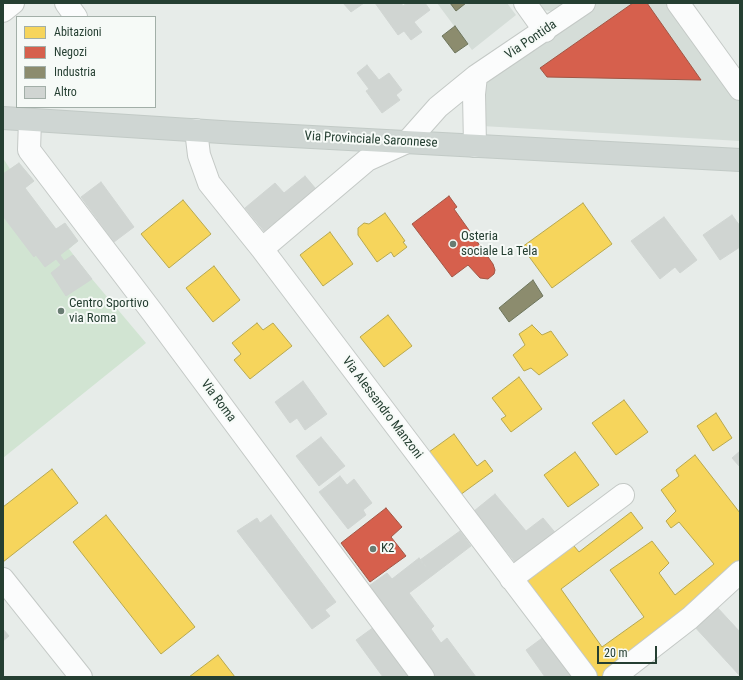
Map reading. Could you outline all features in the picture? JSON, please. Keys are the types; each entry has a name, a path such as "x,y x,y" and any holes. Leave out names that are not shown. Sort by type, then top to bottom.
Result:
{"main road":[{"name":"Via Provinciale Saronnese","path":"3,118 740,160"}],"street":[{"path":"3,10 13,3"},
{"path":"66,3 75,16"},
{"path":"525,3 545,30"},
{"name":"Via Pontida","path":"407,142 438,107 476,76 584,3"},
{"path":"678,3 740,89"},
{"path":"475,146 474,94 476,76"},
{"name":"Via Roma","path":"30,120 29,150 153,313 423,677"},
{"name":"Via Alessandro Manzoni","path":"196,130 199,155 209,183 262,249 586,677"},
{"path":"262,249 367,160 407,142"},
{"path":"511,579 623,495"},
{"path":"614,677 690,618 740,572"},
{"path":"3,579 81,677"}],"shaded area":[{"path":"437,3 507,3 516,15 472,50"},
{"path":"536,3 564,3 552,11 541,10"},
{"path":"591,3 670,3 740,97 740,141 482,126 482,73"}],"green space":[{"name":"Centro Sportivo via Roma","path":"3,158 10,169 19,163 34,181 25,188 56,229 65,223 78,241 69,249 92,279 146,343 3,458"}],"building: Abitazioni":[{"path":"183,200 211,234 169,268 141,234"},
{"path":"583,203 612,244 552,288 522,247"},
{"path":"385,213 405,241 403,242 407,247 394,257 391,252 377,262 358,235 358,228 364,223 369,224"},
{"path":"330,232 353,264 323,286 300,255"},
{"path":"214,266 240,300 213,322 186,288"},
{"path":"388,315 412,346 384,367 360,337"},
{"path":"257,323 263,330 273,323 292,346 250,379 234,360 241,354 232,343"},
{"path":"532,325 542,335 551,331 568,355 539,375 531,368 524,371 513,355 525,345 519,334"},
{"path":"519,377 542,409 511,432 501,419 506,416 492,398"},
{"path":"624,400 648,432 616,455 592,423"},
{"path":"716,413 732,438 713,451 697,426"},
{"path":"454,434 477,466 485,460 493,471 460,495 429,452"},
{"path":"575,452 599,485 568,507 544,475"},
{"path":"695,455 740,513 740,566 606,677 592,677 520,579 569,540 579,552 631,512 643,528 561,589 602,647 644,617 610,570 652,541 669,563 659,573 675,595 714,564 679,522 671,528 666,521 676,511 661,490 679,476 676,470"},
{"path":"52,469 78,503 3,562 3,507"},
{"path":"106,515 195,627 161,654 73,542"},
{"path":"218,655 235,677 189,677"}],"building: Negozi":[{"path":"633,3 647,3 701,80 547,77 540,68"},
{"name":"Osteria sociale La Tela","path":"449,196 457,207 454,209 493,264 495,270 494,274 488,279 480,278 468,265 452,277 412,224"},
{"name":"K2","path":"386,508 402,527 391,537 406,556 370,582 341,543"}],"building: Industria":[{"path":"450,3 466,3 456,11"},
{"path":"455,26 468,44 455,53 442,36"},
{"path":"533,280 543,296 509,322 499,308"}],"building: Altro":[{"path":"343,3 364,3 351,12"},
{"path":"375,3 401,3 403,6 407,3 425,3 430,10 414,22 422,32 411,40 404,31 398,35"},
{"path":"367,65 379,80 389,73 402,90 396,95 400,100 382,113 366,91 369,89 357,73"},
{"path":"19,163 34,181 25,188 56,229 65,223 78,241 60,255 64,261 73,255 92,279 66,296 51,273 61,265 56,259 45,267 36,255 34,257 3,216 3,174"},
{"path":"305,176 316,189 264,231 245,208 275,183 284,193"},
{"path":"101,182 134,227 114,242 81,197"},
{"path":"732,215 740,226 740,247 720,260 703,235"},
{"path":"664,217 697,260 680,273 675,267 660,279 631,241"},
{"path":"303,381 327,414 305,430 297,418 290,423 275,402"},
{"path":"321,437 345,466 319,486 296,456"},
{"path":"740,451 740,467 732,458"},
{"path":"340,476 347,485 354,479 372,503 363,510 366,515 348,529 319,492"},
{"path":"495,494 526,531 543,518 558,536 519,567 474,511"},
{"path":"271,515 336,602 325,610 330,616 312,629 237,531 257,518 260,523"},
{"path":"460,531 471,546 433,575 420,560"},
{"path":"419,558 433,575 409,593 434,626 431,629 441,643 447,638 476,677 434,677 366,588 387,573 392,579"},
{"path":"716,606 740,632 740,676 693,625"},
{"path":"374,627 411,677 383,677 356,640"},
{"path":"3,629 9,636 3,641"},
{"path":"545,636 577,677 545,677 526,650"}],"place":[{"name":"Osteria sociale La Tela","path":"453,244"},
{"name":"Centro Sportivo via Roma","path":"61,311"},
{"name":"K2","path":"373,549"}]}
